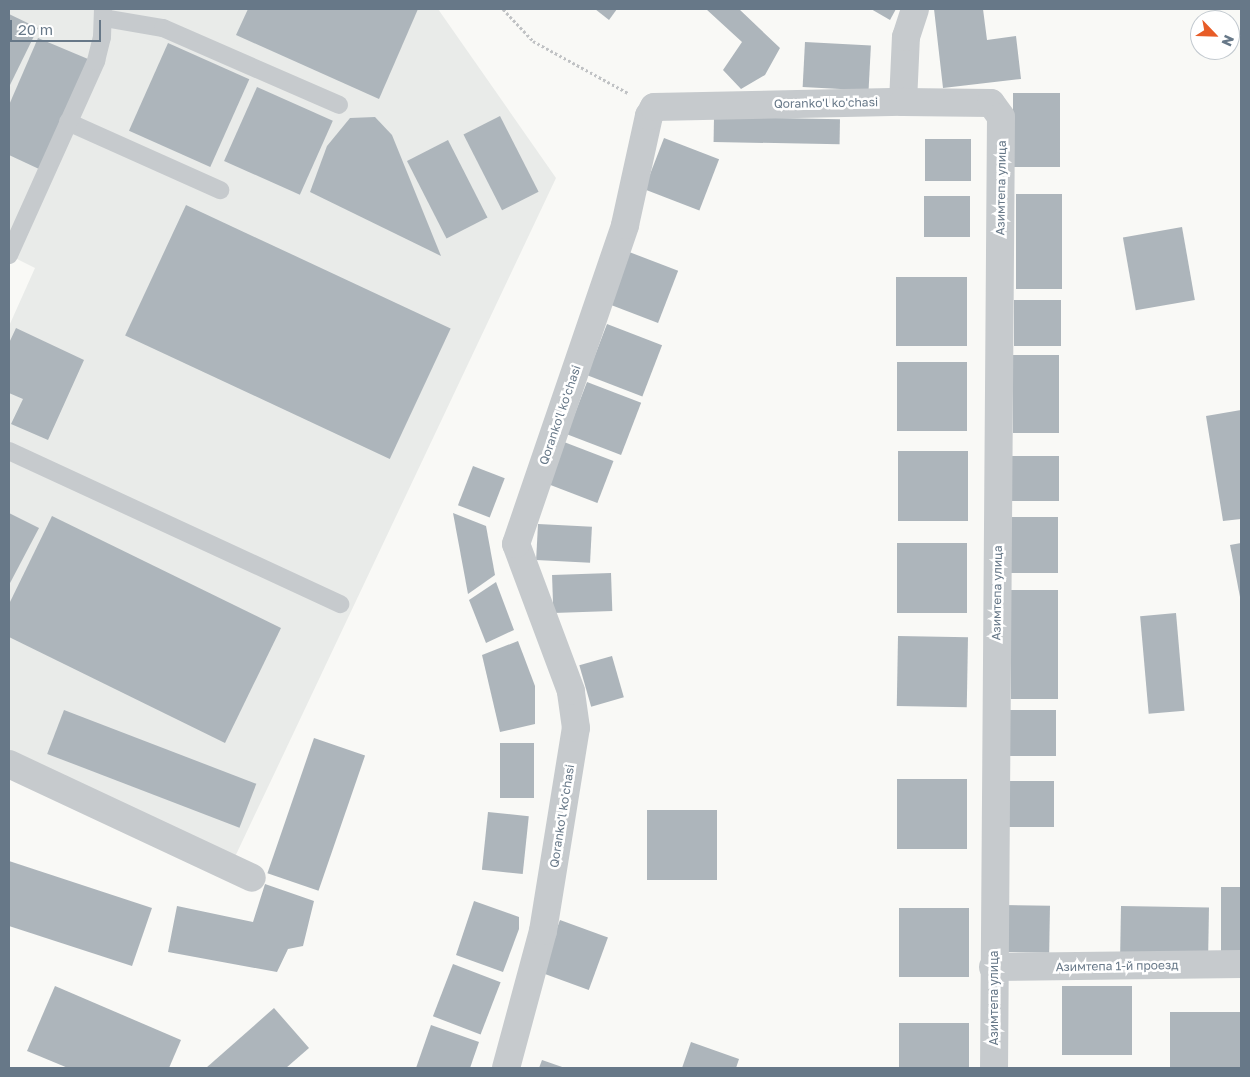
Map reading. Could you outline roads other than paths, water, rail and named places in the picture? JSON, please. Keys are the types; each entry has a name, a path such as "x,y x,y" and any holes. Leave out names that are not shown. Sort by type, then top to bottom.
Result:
{"street":[{"path":"903,102 906,37 915,9"},
{"name":"Qoranko'l ko'chasi","path":"506,1068 544,930 576,728 571,691 516,544 625,226 654,107 903,102 990,103 1002,117"},
{"name":"Азимтепа улица","path":"994,1068 993,967 1002,117"},
{"path":"9,764 252,878"},
{"name":"Азимтепа 1-й проезд","path":"993,967 1241,964"}],"lane":[{"path":"9,255 96,61 103,13 163,28 339,105"},
{"path":"68,122 220,190"},
{"path":"9,451 340,604"}]}
